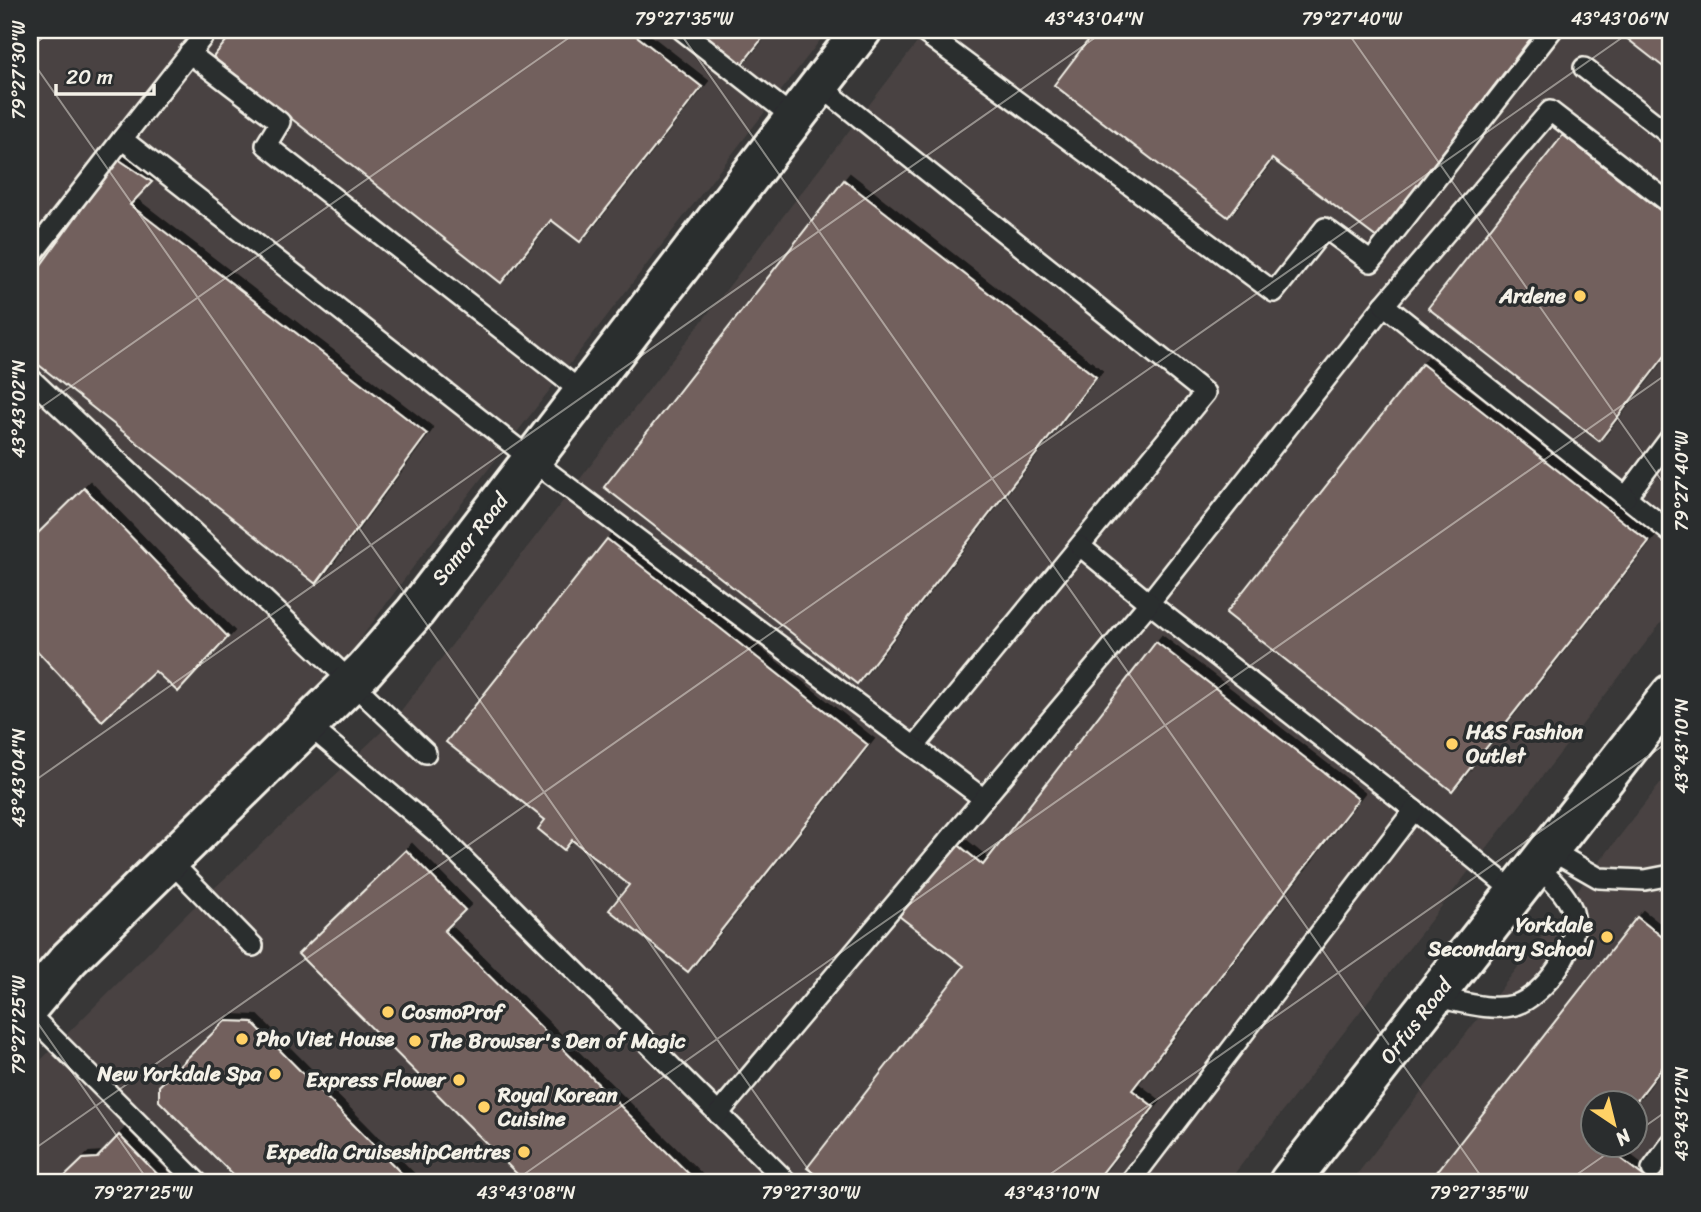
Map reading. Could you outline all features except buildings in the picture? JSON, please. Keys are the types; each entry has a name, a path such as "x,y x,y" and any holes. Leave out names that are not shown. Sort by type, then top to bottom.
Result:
{"street":[{"name":"Samor Road","path":"30,1005 69,959 351,683 415,612 862,30"},
{"name":"Orfus Road","path":"1289,1182 1671,694"}],"lane":[{"path":"30,257 208,30"},
{"path":"682,30 794,118"},
{"path":"921,30 1274,292 1325,228 1371,262 1552,30"},
{"path":"189,53 280,122 266,145 583,393"},
{"path":"1584,68 1671,136"},
{"path":"819,85 1205,393 915,746"},
{"path":"718,1114 1149,603 1384,305 1550,111 1671,204"},
{"path":"122,139 532,460 984,799"},
{"path":"1384,305 1671,533"},
{"path":"30,378 426,752"},
{"path":"1626,497 1671,436"},
{"path":"1080,545 1149,603 1414,810 1534,869 1566,897 1574,914 1573,939 1562,964 1528,999 1514,1006 1487,1007 1435,997"},
{"path":"308,725 437,832 787,1182"},
{"path":"1129,1182 1414,810"},
{"path":"170,861 253,946"},
{"path":"1534,869 1599,878 1645,880 1671,875"},
{"path":"30,1015 197,1182"},
{"path":"1651,1168 1671,1143"}],"shaded area":[{"path":"30,30 828,30 422,555 315,701 30,971"},
{"path":"927,30 1671,30 1671,610 1228,1182 30,1182 30,1071 192,909 393,721"},
{"name":"Yorkdale Secondary School","path":"1671,770 1671,1182 1351,1182"}],"place":[{"name":"Ardene","path":"1580,296"},
{"name":"H&S Fashion Outlet","path":"1452,744"},
{"name":"Yorkdale Secondary School","path":"1607,937"},
{"name":"CosmoProf","path":"388,1012"},
{"name":"Pho Viet House","path":"242,1039"},
{"name":"The Browser's Den of Magic","path":"415,1041"},
{"name":"New Yorkdale Spa","path":"275,1074"},
{"name":"Express Flower","path":"459,1080"},
{"name":"Royal Korean Cuisine","path":"484,1107"},
{"name":"Expedia CruiseshipCentres","path":"524,1152"}]}
